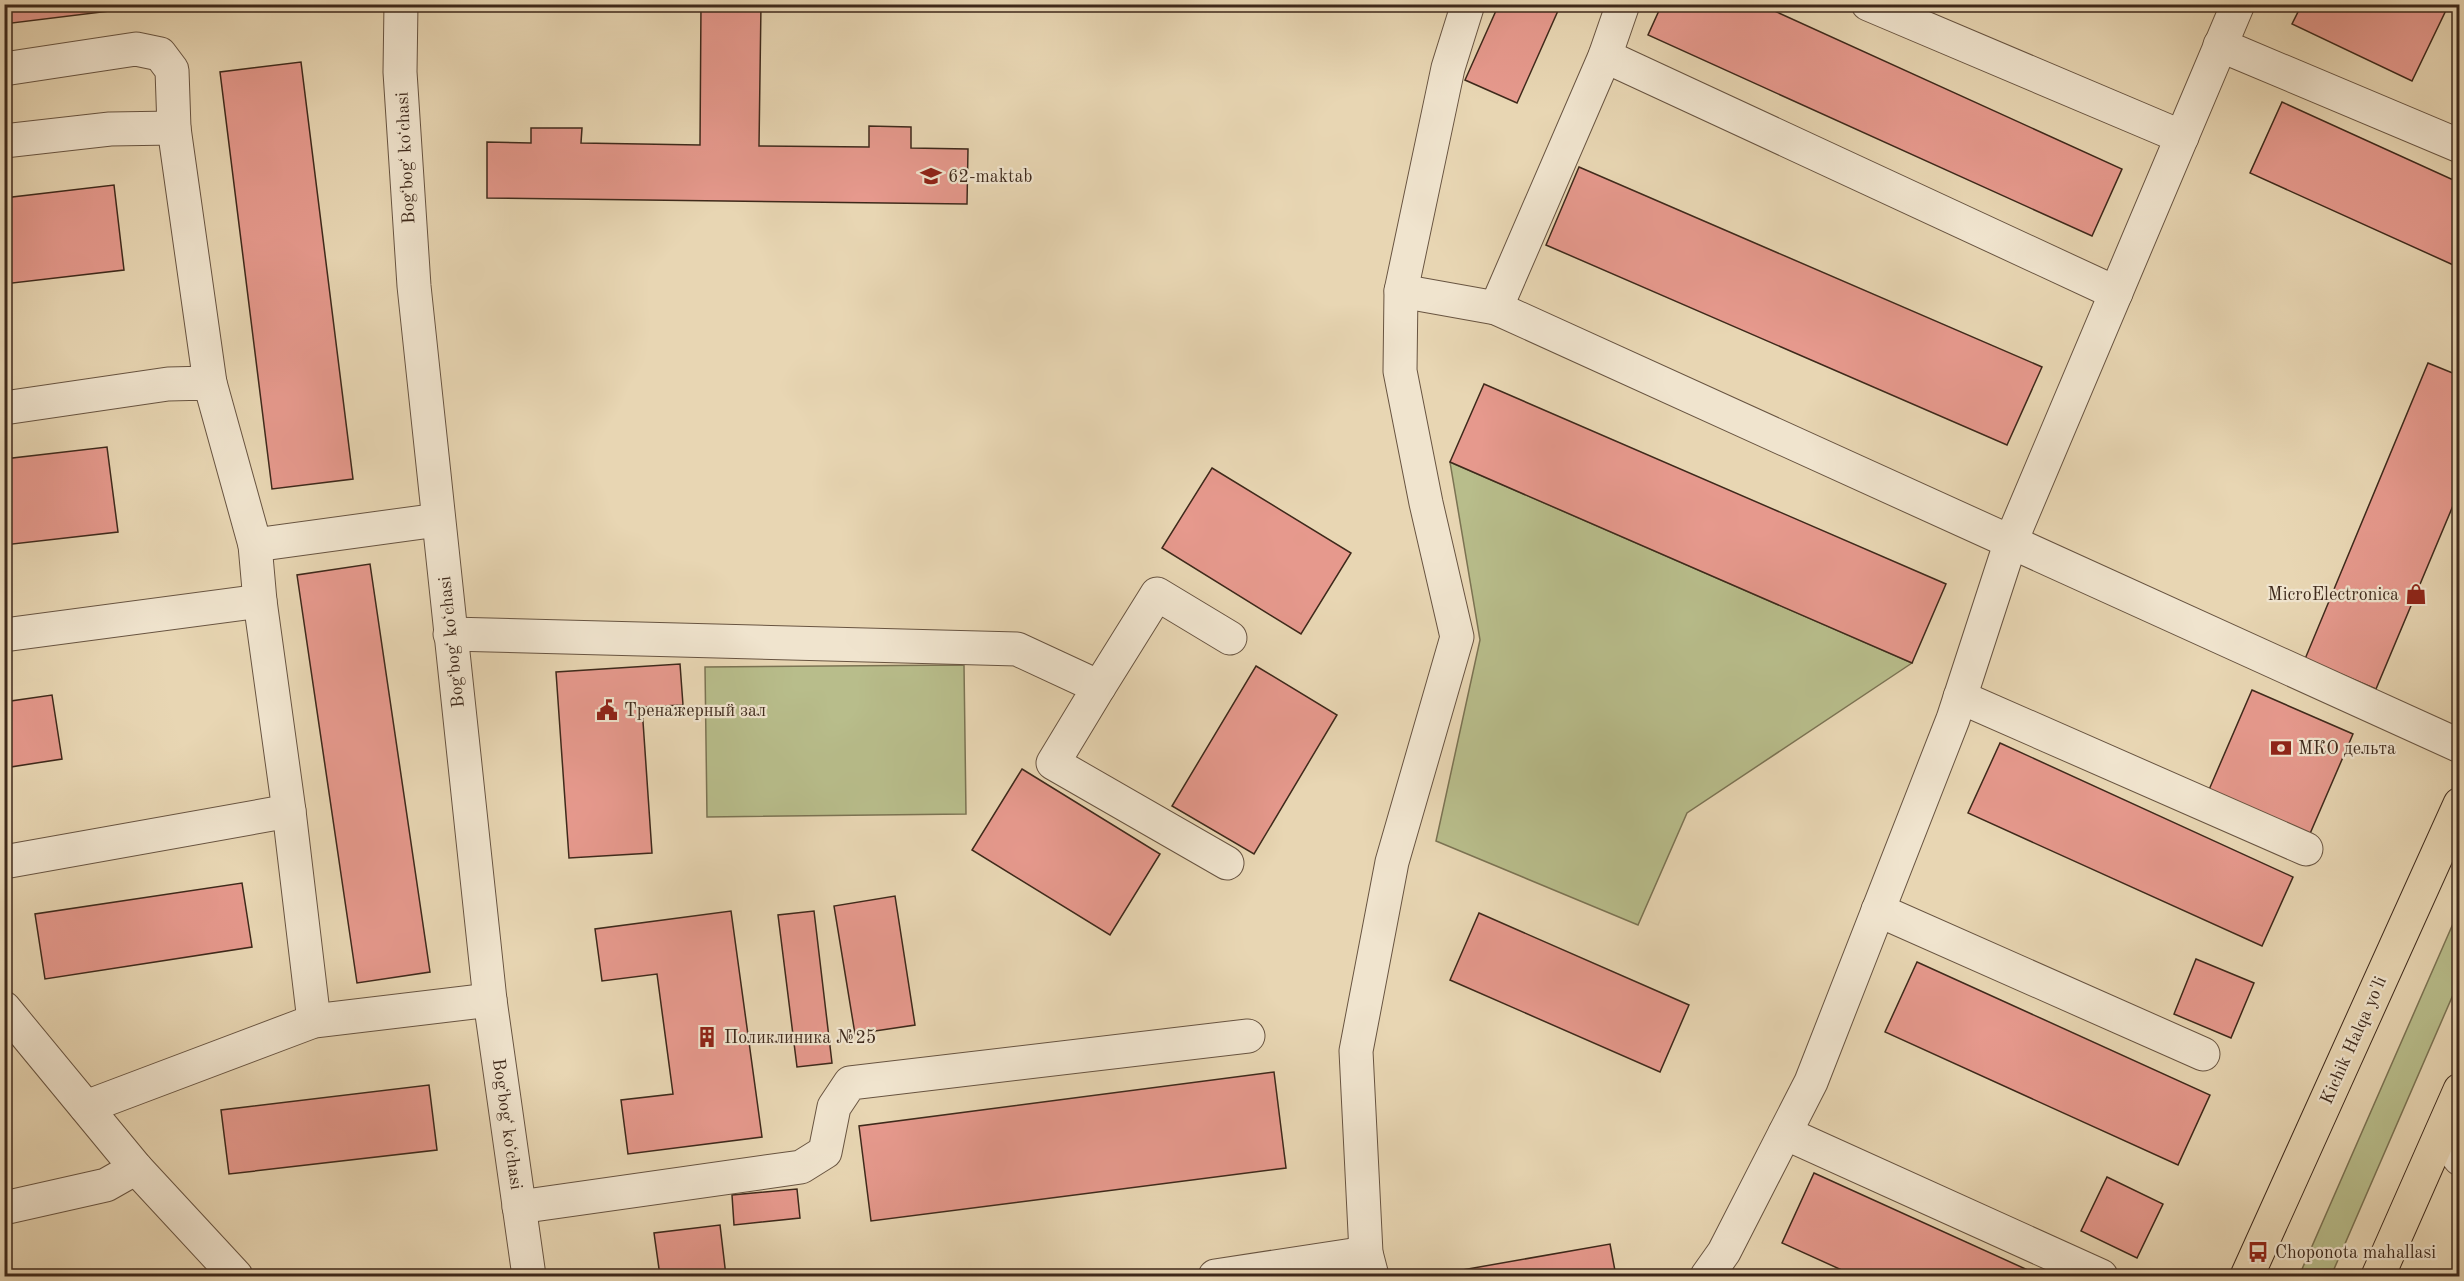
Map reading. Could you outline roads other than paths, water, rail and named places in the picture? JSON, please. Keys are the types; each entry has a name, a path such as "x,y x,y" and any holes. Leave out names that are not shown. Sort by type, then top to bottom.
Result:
{"highway":[{"name":"Kichik Halqa yo'li","path":"2247,1276 2460,804"},
{"path":"2378,1276 2450,1146 2460,1090"}],"street":[{"name":"Bogʻbogʻ koʻchasi","path":"401,4 400,72 410,248 490,1000 529,1276"},
{"path":"1215,1276 1369,1265 1356,1051 1392,862 1457,637 1426,503 1400,371 1401,291 1448,68 1468,4"},
{"path":"1496,308 1605,56 1623,4"},
{"path":"1868,4 2182,137"},
{"path":"1707,1276 1724,1252 1811,1082 1960,697 2011,541 2238,4"},
{"path":"2220,45 2460,146"},
{"path":"4,69 136,49 160,54 172,70 174,128 210,383 255,545 260,601 289,811 314,1021"},
{"path":"1605,56 2116,292"},
{"path":"4,141 110,129 174,128"},
{"path":"1401,291 1496,308 2460,746"},
{"path":"4,408 168,384 210,383"},
{"path":"255,545 438,520"},
{"path":"1227,863 1053,763 1157,594 1230,638"},
{"path":"4,635 260,601"},
{"path":"450,634 1017,649 1099,687"},
{"path":"1960,697 2306,849"},
{"path":"4,862 289,811"},
{"path":"1878,910 2203,1054"},
{"path":"86,1107 314,1021 490,1000"},
{"path":"4,1008 136,1168 227,1273"},
{"path":"519,1207 801,1167 825,1152 834,1107 850,1083 1248,1036"},
{"path":"1785,1133 2101,1276"},
{"path":"4,1208 106,1185 136,1168"}],"place":[{"name":"62-maktab","path":"931,176"},
{"name":"MicroElectronica","path":"2416,594"},
{"name":"Тренажерный зал","path":"607,710"},
{"name":"МКО дельта","path":"2281,748"},
{"name":"Поликлиника №25","path":"707,1037"},
{"name":"Choponota mahallasi","path":"2258,1252"}]}
